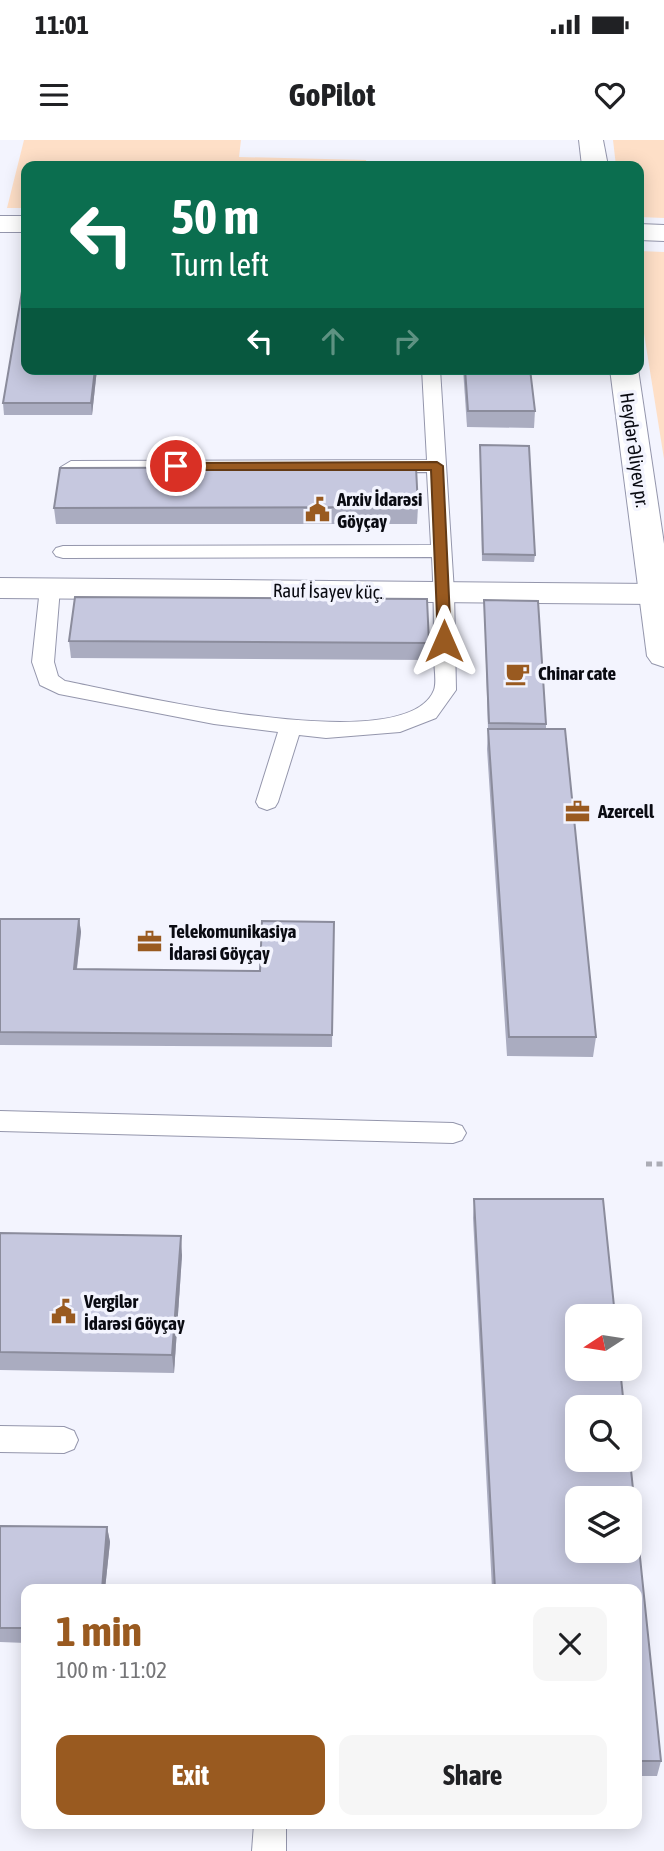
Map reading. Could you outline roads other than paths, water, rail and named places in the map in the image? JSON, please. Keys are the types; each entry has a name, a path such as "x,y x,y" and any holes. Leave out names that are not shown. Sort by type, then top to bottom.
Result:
{"street":[{"path":"592,140 594,161"},
{"path":"0,224 21,224"},
{"path":"644,232 664,233"},
{"name":"Heydər Əliyev pr.","path":"625,375 664,656"},
{"name":"Rauf İsayev küç.","path":"0,588 655,594"}],"lane":[{"path":"50,588 43,662 48,680 59,687 200,714 326,731 392,727 428,712 445,690 444,592 431,375"},
{"path":"71,467 437,466"},
{"path":"63,552 440,551"},
{"path":"267,802 291,727"},
{"path":"0,1121 453,1133"},
{"path":"0,1439 64,1440"},
{"path":"269,1851 270,1829"}],"place":[{"name":"Arxiv İdarəsi Göyçay","path":"317,510"},
{"name":"Chinar cate","path":"518,673"},
{"name":"Azercell","path":"578,811"},
{"name":"Telekomunikasiya İdarəsi Göyçay","path":"149,942"},
{"name":"Vergilər İdarəsi Göyçay","path":"64,1312"}]}
